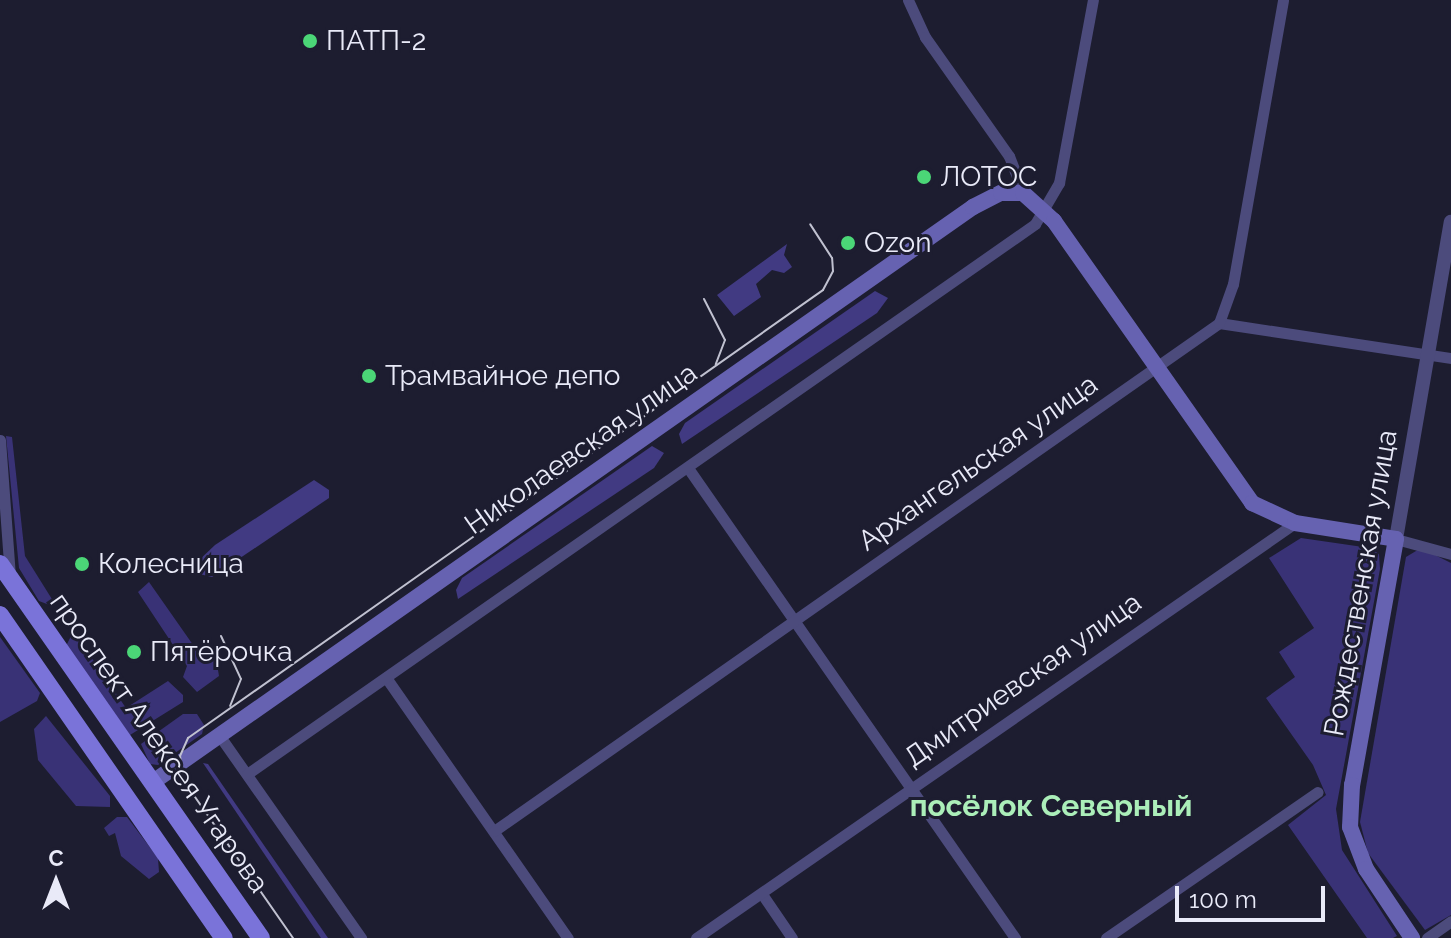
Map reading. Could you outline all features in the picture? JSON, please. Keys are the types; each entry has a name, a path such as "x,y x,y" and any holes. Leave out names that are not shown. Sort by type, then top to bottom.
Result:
{"main road":[{"name":"Николаевская улица","path":"153,782 973,207 1001,193 1023,193"},
{"path":"1023,193 1045,210 1240,490 1264,512 1295,523 1396,539"},
{"name":"Рождественская улица","path":"1396,539 1352,785 1350,827 1366,869 1412,938"},
{"name":"проспект Алексея Угарова","path":"5,572 261,938"},
{"name":"проспект Алексея Угарова","path":"0,615 224,938"},
{"path":"129,801 153,782"}],"street":[{"path":"908,0 925,37 1009,156 1023,193"},
{"path":"247,774 1017,238 1045,210 1059,183 1093,0"},
{"path":"1283,0 1233,284 1219,323 1451,358"},
{"name":"Рождественская улица","path":"1396,539 1451,222"},
{"name":"Архангельская улица","path":"494,831 1219,323"},
{"name":"проспект Алексея Угарова","path":"0,440 5,572"},
{"path":"688,468 1015,938"},
{"name":"Дмитриевская улица","path":"696,938 1295,523"},
{"path":"1396,539 1451,554"},
{"path":"387,679 568,938"},
{"path":"219,735 361,938"},
{"path":"1106,938 1318,792"},
{"path":"762,894 792,938"},
{"path":"1427,938 1451,921"}],"shaded area":[{"path":"787,244 784,255 792,267 784,273 772,270 756,284 761,297 734,316 717,295"},
{"path":"875,291 888,298 877,313 682,444 679,434 685,423"},
{"path":"6,436 12,437 25,556 55,604 52,606 39,601 19,568"},
{"path":"652,446 664,453 654,468 458,599 456,590 462,578"},
{"path":"314,480 329,490 329,498 212,577 195,573 196,563 215,545"},
{"path":"1301,538 1370,548 1379,554 1380,569 1336,809 1342,850 1397,936 1393,938 1367,938 1288,825 1326,795 1313,765 1266,698 1295,677 1279,652 1314,628 1269,558"},
{"path":"1421,548 1451,563 1451,915 1425,930 1368,853 1360,822 1406,557"},
{"path":"149,582 198,652 207,647 217,664 219,676 197,692 183,677 187,666 138,592"},
{"path":"71,636 78,638 126,708 168,681 183,695 183,702 130,735 66,646"},
{"path":"0,637 40,693 37,701 0,722"},
{"path":"183,714 197,714 204,725 202,734 158,765 150,764 141,744"},
{"path":"46,716 110,796 110,807 76,806 38,760 34,729"},
{"path":"203,763 208,764 328,938 321,938"},
{"path":"117,817 127,817 158,858 159,872 149,879 121,856 115,833 109,836 104,828"}],"tram line":[{"path":"293,938 183,780 180,756 188,738 823,290 833,271 832,258 810,224"},
{"path":"704,299 725,340 716,364"},
{"path":"221,636 241,679 230,706"}],"place":[{"name":"ПАТП-2","path":"310,41"},
{"name":"ЛОТОС","path":"924,177"},
{"name":"Ozon","path":"848,243"},
{"name":"Трамвайное депо","path":"369,376"},
{"name":"Колесница","path":"82,564"},
{"name":"Пятёрочка","path":"134,652"}],"district":[{"name":"посёлок Северный","path":"1051,806"}]}
